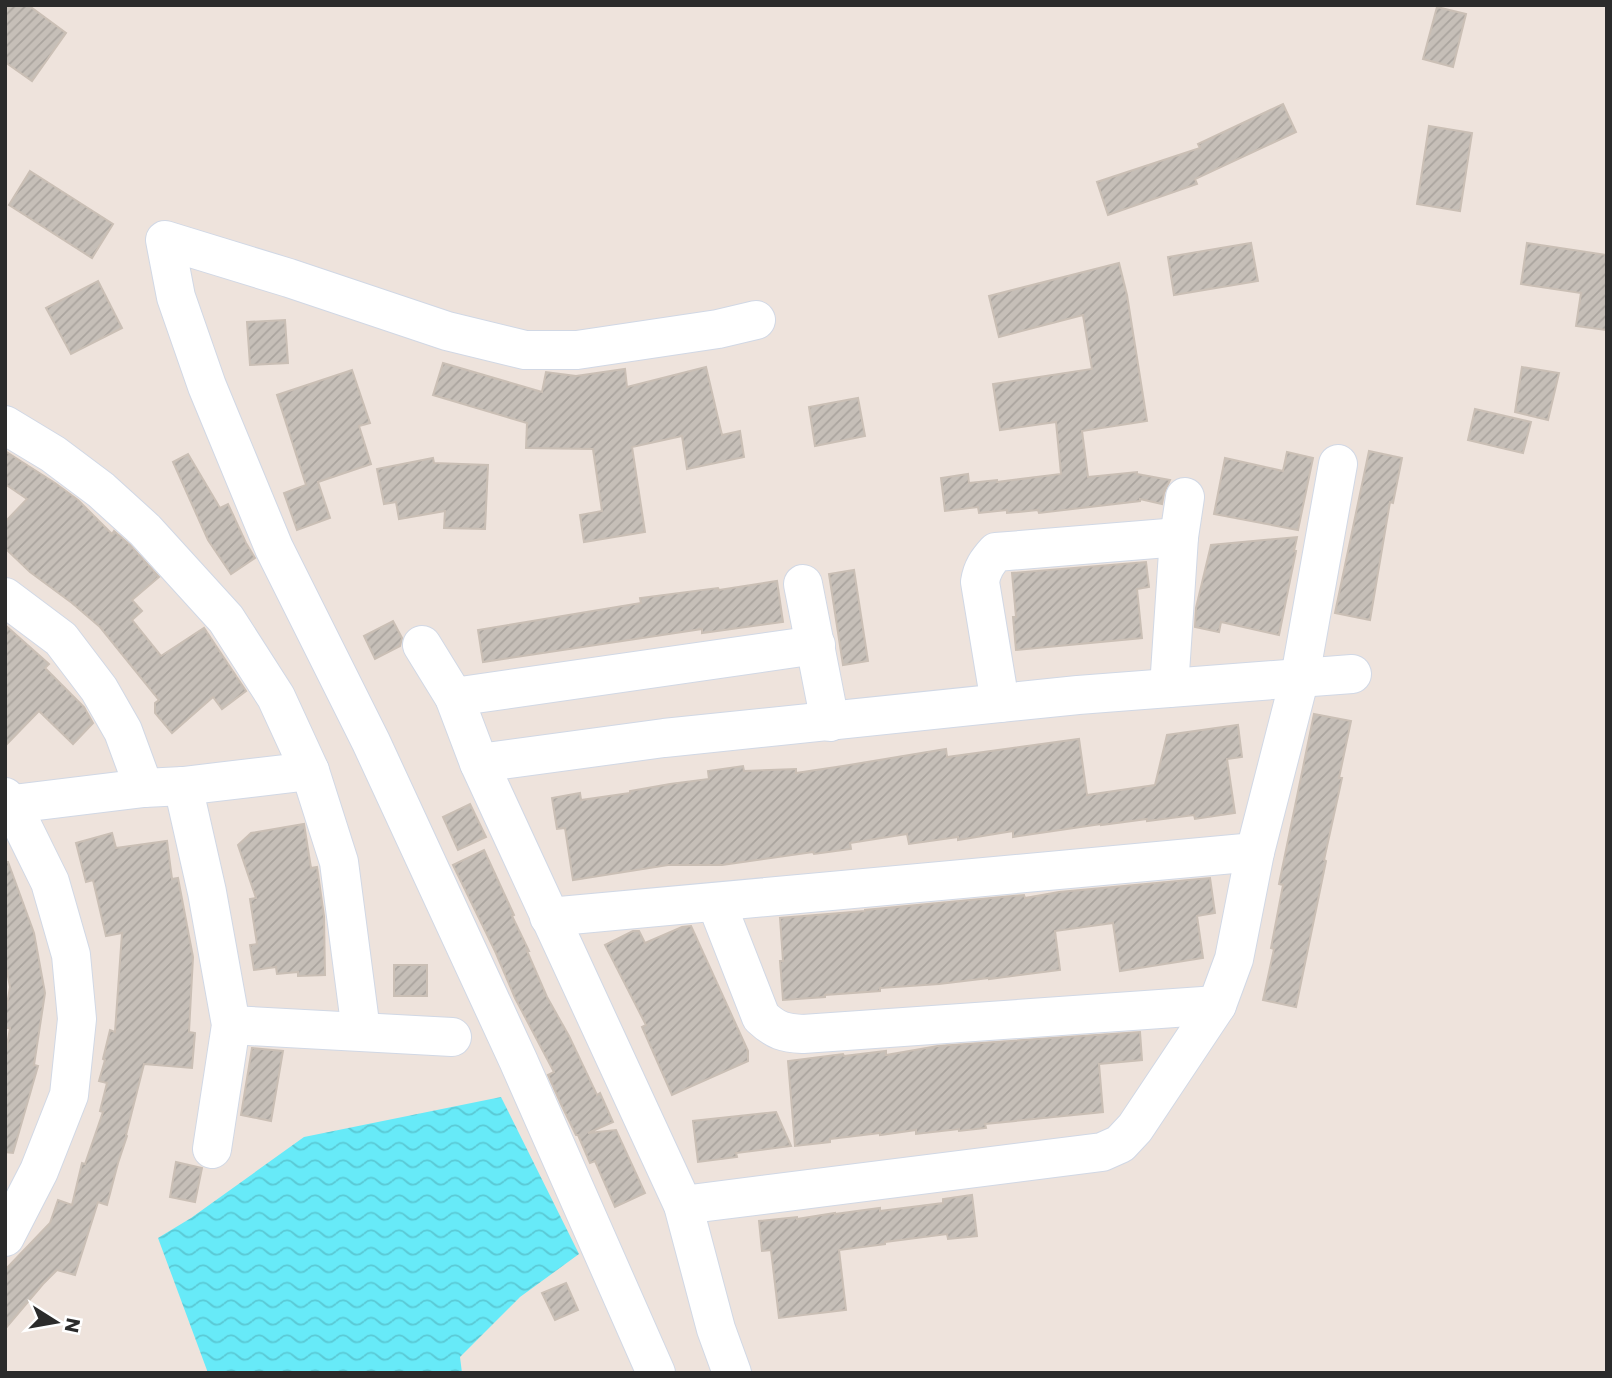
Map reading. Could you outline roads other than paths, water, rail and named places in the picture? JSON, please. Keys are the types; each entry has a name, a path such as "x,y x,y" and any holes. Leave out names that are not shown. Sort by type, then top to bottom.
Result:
{"street":[{"path":"656,1373 518,1060 376,754 274,548 206,386 176,297 165,240 447,331 524,350 578,350 718,329 757,320"},
{"path":"5,425 53,454 101,490 145,530 226,619 276,697 310,771 339,862 361,1031"},
{"path":"683,1205 1102,1152 1120,1144 1135,1128 1217,1005 1234,959 1255,852 1300,677 1338,464"},
{"path":"1169,688 1179,537 1185,497"},
{"path":"1000,703 980,582 982,570 996,552 1179,537"},
{"path":"803,584 830,722"},
{"path":"5,597 61,639 99,689 123,731 144,788"},
{"path":"422,645 454,697 479,762 549,918 683,1205 716,1329 732,1373"},
{"path":"454,697 816,645"},
{"path":"479,762 664,738 1078,695 1352,674"},
{"path":"5,1237 39,1171 69,1095 77,1019 71,955 50,882 8,802 310,771"},
{"path":"183,786 207,892 231,1025 212,1149"},
{"path":"549,918 1255,852"},
{"path":"716,902 761,1017 772,1027 786,1033 1217,1005"},
{"path":"231,1025 452,1037"}],"water":[{"path":"501,1097 579,1254 520,1297 460,1357 462,1373 208,1373 158,1238 191,1218 304,1137"}]}
